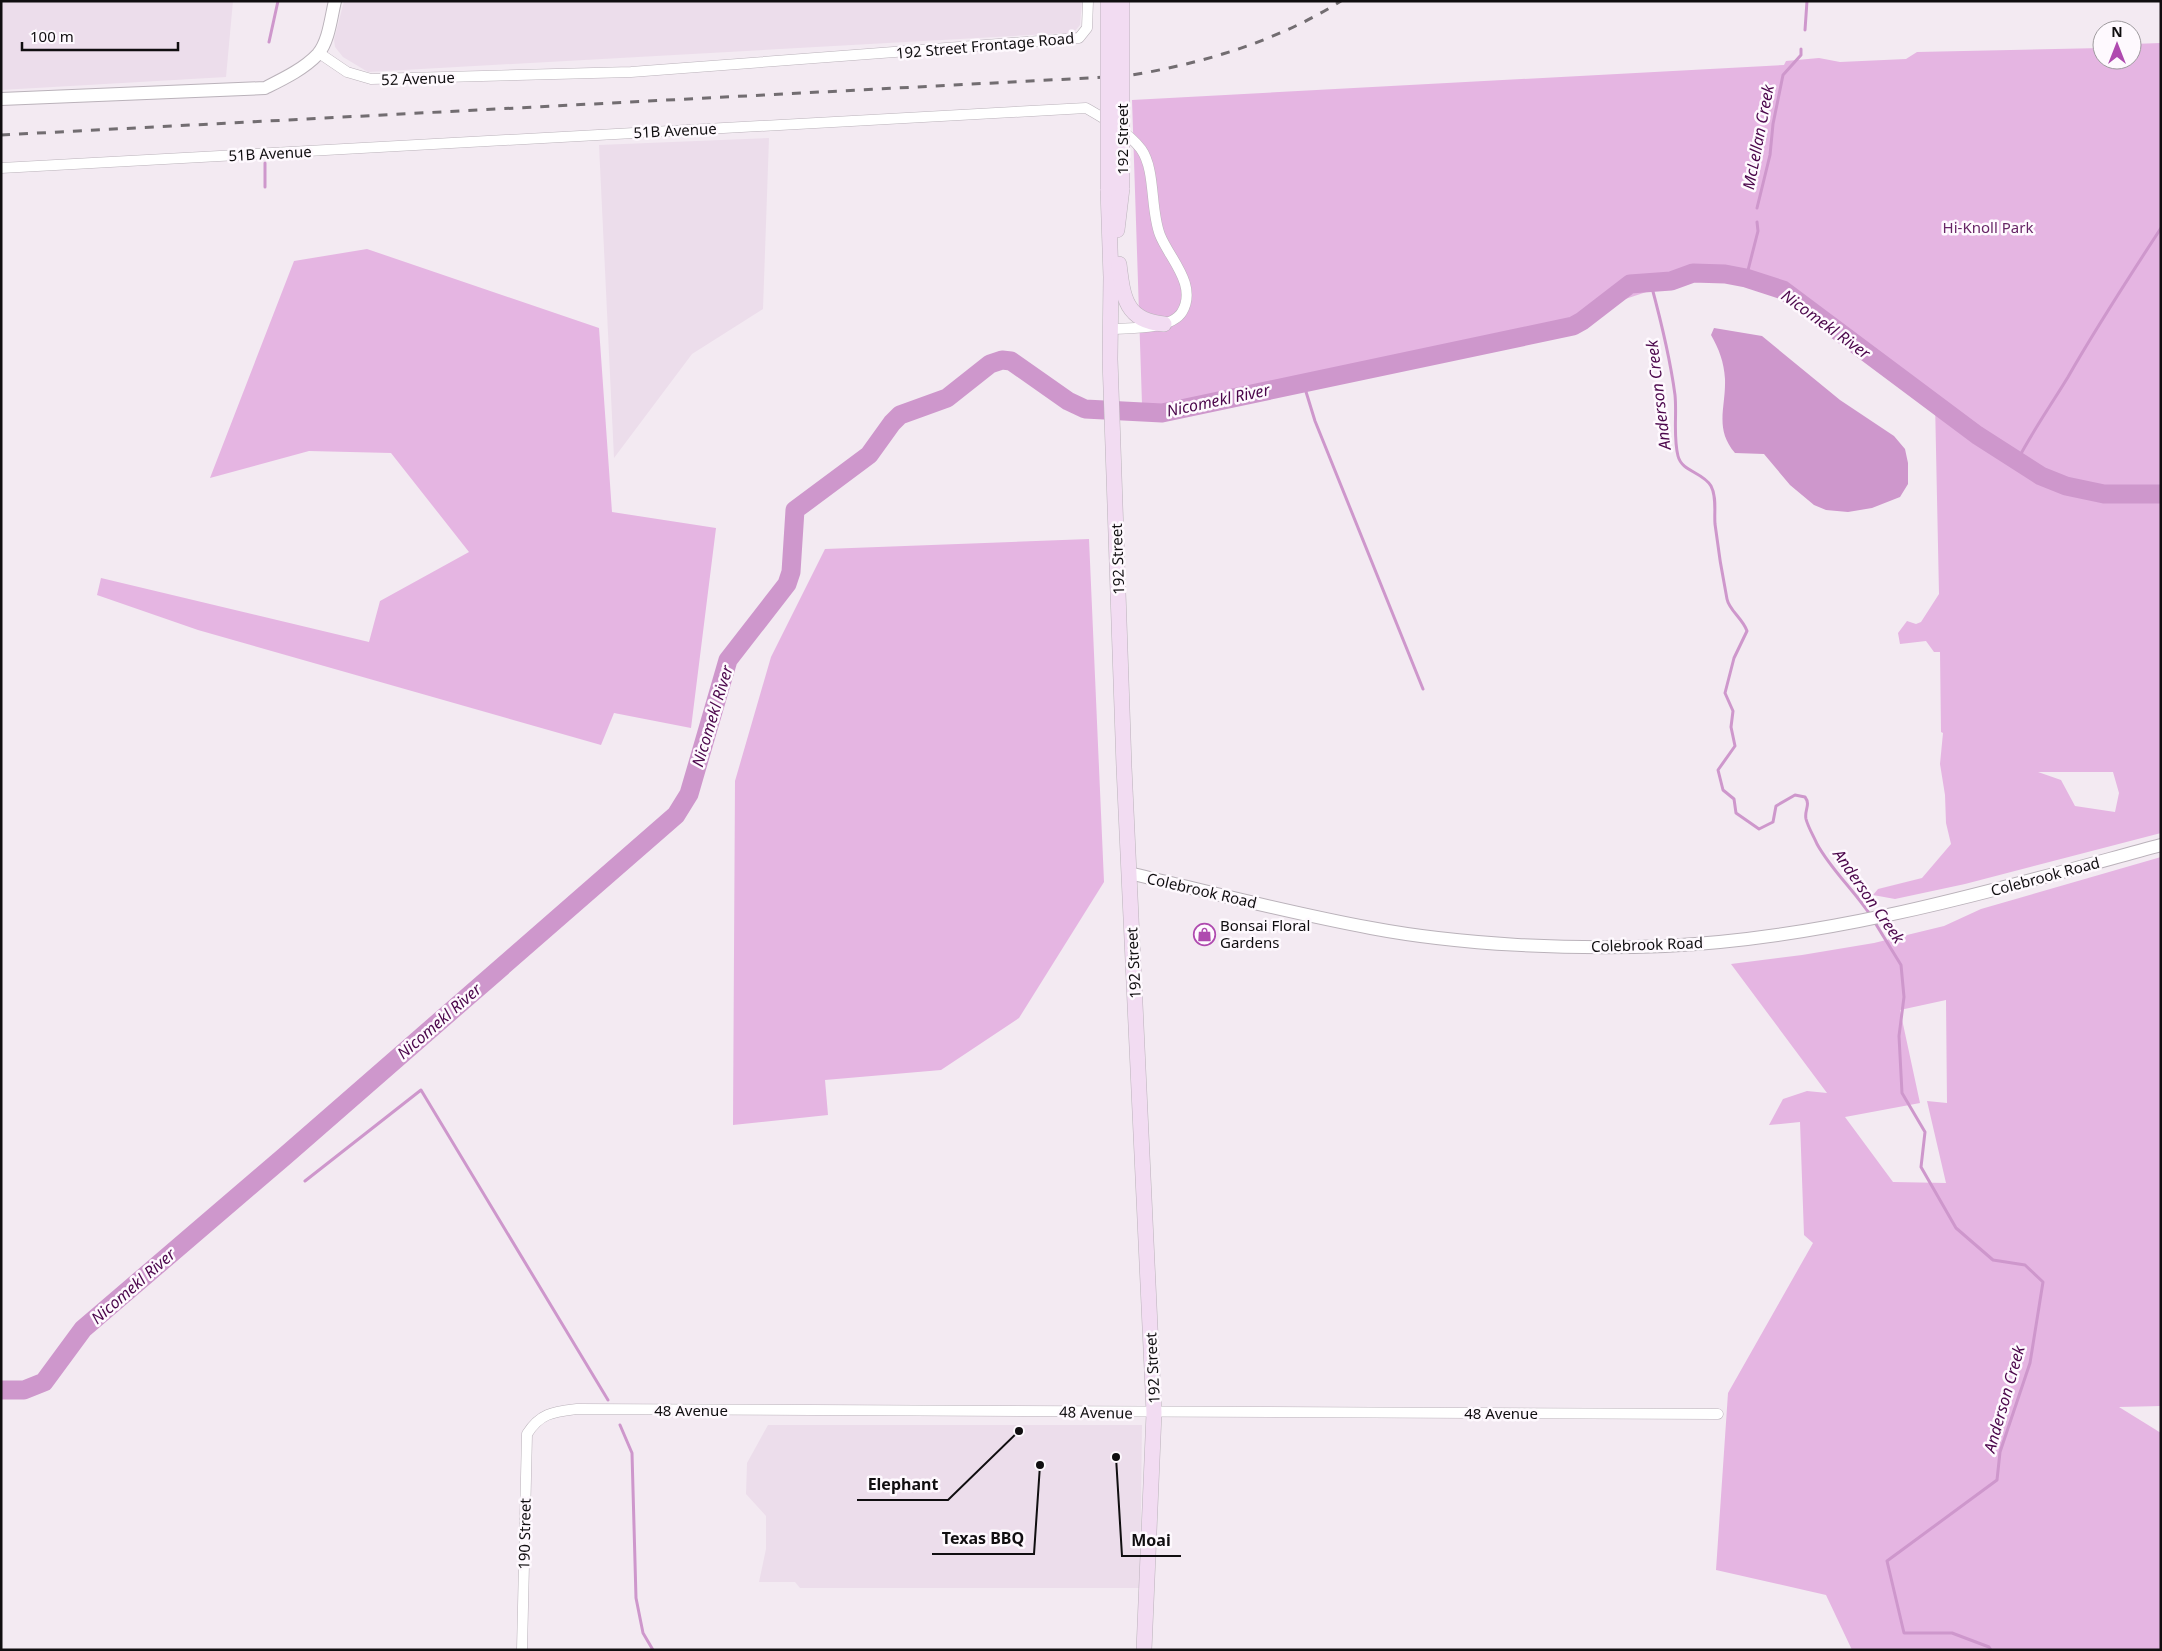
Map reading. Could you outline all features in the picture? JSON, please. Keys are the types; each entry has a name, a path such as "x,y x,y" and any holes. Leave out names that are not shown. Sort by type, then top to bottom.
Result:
{"main road":[{"name":"192 Street","path":"1108,1 1118,223 1111,277"},
{"name":"192 Street","path":"1122,1 1111,277 1110,359 1129,873 1154,1413 1144,1650"},
{"path":"1118,223 1119,265 1122,290 1130,310 1143,320 1164,324"}],"street":[{"path":"1,99 265,88 295,72 319,53 329,27 335,1"},
{"name":"192 Street Frontage Road","path":"851,57 1079,38 1087,28 1088,1"},
{"name":"52 Avenue","path":"319,53 347,72 370,79 631,72 851,57"},
{"name":"51B Avenue","path":"1,168 1086,108 1123,132 1141,149 1144,157 1159,233 1185,282 1187,295 1182,312 1171,322 1164,324"},
{"path":"1110,329 1164,324"},
{"name":"Colebrook Road","path":"1129,873 1372,928 1456,939 1540,945 1666,946 1779,934 1924,908 2161,845"},
{"name":"48 Avenue","path":"535,1420 553,1412 576,1409 1718,1414"},
{"name":"190 Street","path":"522,1650 525,1455 527,1434 535,1420"}],"shaded area":[{"path":"1,1 233,1 226,77 1,90"},
{"path":"344,1 1082,1 1080,25 1075,31 1067,33 368,72 343,57 335,47 334,40"},
{"path":"769,138 763,309 692,354 614,458 599,145"},
{"path":"1714,328 1762,336 1840,400 1894,436 1905,449 1908,463 1908,484 1900,497 1872,508 1848,512 1826,510 1814,505 1790,485 1764,454 1735,453 1725,435 1723,426 1724,367 1711,335"},
{"path":"768,1425 1142,1425 1140,1588 800,1588 795,1582 759,1582 766,1549 766,1516 746,1494 747,1463"}],"green space":[{"name":"Hi-Knoll Park","path":"2161,43 2161,833 1965,884 1895,899 1873,895 1878,889 1922,878 1951,844 1946,823 1945,795 1940,764 1943,733 1941,732 1940,652 1934,652 1926,641 1900,644 1898,633 1907,621 1916,624 1921,622 1939,594 1935,401 1883,363 1781,297 1744,282 1709,276 1682,280 1539,328 1422,360 1320,379 1195,408 1171,408 1142,404 1132,100 1784,65 1786,61 1819,58 1840,62 1906,59 1917,52 2092,48 2092,70 2142,70 2142,44","holes":["2038,772 2113,772 2119,793 2115,812 2075,806 2061,780"]},
{"path":"367,249 599,328 612,512 716,528 691,728 614,713 601,745 198,630 97,595 101,578 369,642 380,601 469,552 391,453 309,451 210,478 294,261"},
{"path":"1089,539 1104,882 1019,1018 941,1070 825,1080 828,1115 733,1125 735,781 771,657 825,549"},
{"path":"2161,857 2161,1406 2119,1407 2161,1433 2161,1650 1852,1650 1826,1595 1716,1570 1728,1393 1813,1243 1804,1235 1800,1122 1769,1125 1783,1099 1807,1091 1827,1093 1731,964 1874,943 1944,926 1981,909","holes":["1946,1000 1947,1103 1927,1101 1946,1183 1893,1182 1845,1117 1920,1103 1900,1010"]}],"waterway":[{"path":"269,42 278,1"},
{"name":"McLellan Creek","path":"1805,30 1807,1"},
{"name":"McLellan Creek","path":"1757,208 1770,155 1773,124 1783,75 1801,55 1801,49"},
{"path":"265,163 265,187"},
{"name":"McLellan Creek","path":"1746,278 1758,231 1757,222"},
{"path":"2017,461 2102,320 2161,228"},
{"name":"Nicomekl River","path":"1,1390 24,1390 44,1382 83,1329 285,1156 676,815 689,794 728,660 787,584 791,572 795,510 869,455 900,415 947,398 990,364 1002,360 1011,361 1068,401 1085,409 1162,413 1573,326 1630,284 1671,281 1693,273 1725,274 1746,278 1783,290 1977,435 2041,476 2066,486 2104,494 2161,494"},
{"name":"Anderson Creek","path":"1651,284 1673,381 1678,456 1688,469 1707,481 1713,490 1716,533 1727,599 1730,607 1747,631 1734,658 1725,693 1733,711 1731,727 1735,746 1718,770 1723,790 1734,799 1736,813 1759,829 1773,822 1776,806 1795,795 1805,797 1807,800 1806,819 1817,844 1829,863 1871,916"},
{"path":"1303,382 1315,421 1423,689"},
{"name":"Anderson Creek","path":"1874,921 1901,965 1904,997 1899,1036 1902,1093 1925,1132 1921,1167 1956,1228 1993,1260 2025,1265 2043,1282 2030,1363 2000,1452 1997,1480 1887,1561 1904,1633 1952,1633 1989,1647 1991,1650"},
{"path":"305,1181 421,1090 608,1400"},
{"path":"620,1425 632,1453 636,1598 643,1633 653,1650"}],"railway":[{"path":"1,135 1126,76 1210,58 1264,40 1316,16 1341,1"}],"place":[{"name":"Bonsai Floral Gardens","path":"1204,934"},
{"name":"Elephant","path":"1019,1431"},
{"name":"Moai","path":"1116,1457"},
{"name":"Texas BBQ","path":"1040,1465"}]}
